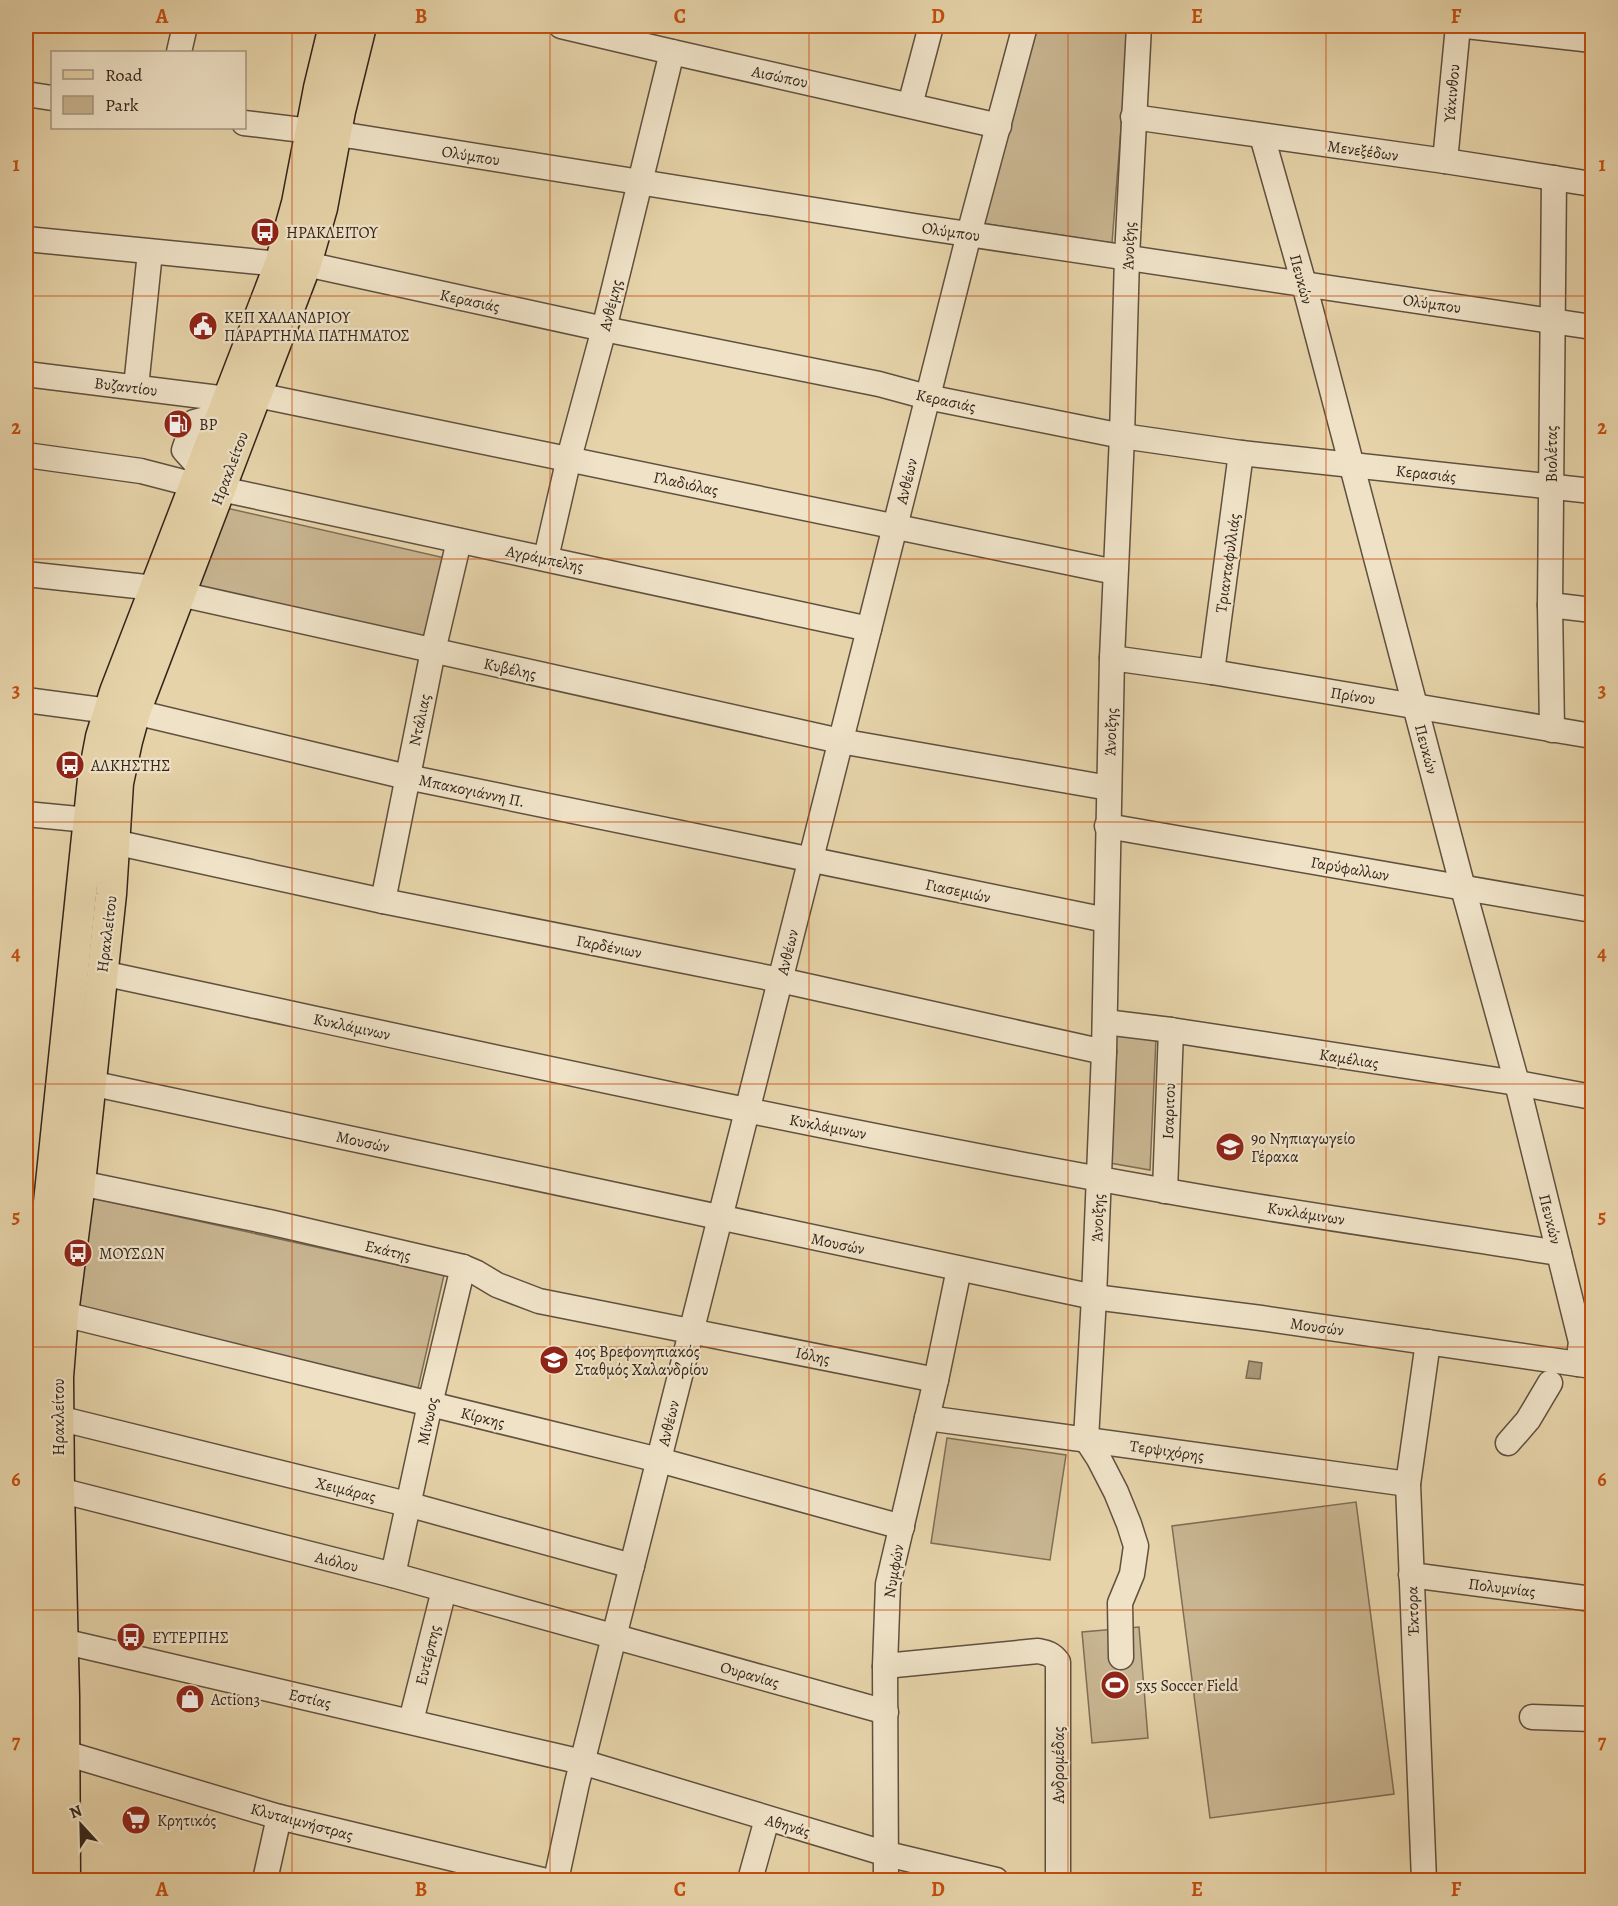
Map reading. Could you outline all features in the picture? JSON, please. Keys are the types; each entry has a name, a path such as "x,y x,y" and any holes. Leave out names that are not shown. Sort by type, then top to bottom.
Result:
{"main road":[{"name":"Ηρακλείτου","path":"40,1881 32,1687 51,1638 59,1490 58,1377 42,1308 93,779 101,737 122,712 168,591 205,481 224,407 322,208 323,133 334,26"},
{"name":"Ηρακλείτου","path":"323,133 340,111 361,26"},
{"name":"Ηρακλείτου","path":"205,481 257,395 293,264"},
{"name":"Ηρακλείτου","path":"65,1881 65,1753 51,1638 30,1569 29,1365 42,1308 80,1183 111,894 118,795 127,741 122,712"}],"street":[{"path":"179,51 185,26"},
{"name":"Αισώπου","path":"561,26 999,126"},
{"path":"910,105 931,26"},
{"name":"Ανθέων","path":"556,1881 582,1762 691,1330 927,397 1025,26"},
{"name":"Άνοιξης","path":"1086,1439 1104,1052 1107,826 1115,572 1122,436 1127,257 1139,26"},
{"name":"Υάκινθου","path":"1445,161 1458,26"},
{"path":"1466,26 1593,40"},
{"name":"Ανθέμης","path":"546,558 569,458 604,329 672,52"},
{"path":"26,94 51,98"},
{"name":"Μενεξέδων","path":"1134,117 1593,184"},
{"name":"Ολύμπου","path":"246,123 323,133 969,234 1593,327"},
{"name":"Πευκών","path":"1263,136 1517,1083 1586,1350"},
{"name":"Βιολέτας","path":"1552,730 1550,486 1554,178"},
{"name":"Κερασιάς","path":"26,239 293,264 1122,436 1352,466 1593,491"},
{"path":"136,387 150,252"},
{"name":"Βυζαντίου","path":"26,374 136,387 224,407"},
{"name":"Γλαδιόλας","path":"257,395 1115,572"},
{"name":"Τριανταφυλλιάς","path":"1212,672 1241,453"},
{"name":"Αγράμπελης","path":"26,455 205,481 459,541 546,558 868,630"},
{"name":"Ντάλιας","path":"383,901 407,777 459,541"},
{"name":"Κυβέλης","path":"26,574 168,591 840,741"},
{"path":"1550,605 1593,610"},
{"name":"Πρίνου","path":"1112,658 1212,672 1593,736"},
{"name":"Μπακογιάννη Π.","path":"26,700 122,712 407,777 810,860"},
{"path":"840,741 1109,788"},
{"path":"26,814 88,820"},
{"name":"Γαρύφαλλων","path":"1107,826 1593,910"},
{"name":"Γαρδένιων","path":"114,842 383,901 780,980 1104,1052"},
{"name":"Γιασεμιών","path":"810,860 1106,920"},
{"name":"Κυκλάμινων","path":"102,973 747,1110 1099,1179 1559,1252"},
{"name":"Καμέλιας","path":"1105,1022 1171,1030 1593,1096"},
{"name":"Ισαριτου","path":"1165,1191 1171,1030"},
{"name":"Μουσών","path":"90,1083 1094,1297 1428,1342 1586,1350"},
{"name":"Εκάτης","path":"80,1183 269,1222 463,1267 496,1285 539,1301 691,1330"},
{"name":"Μίνωος","path":"393,1575 430,1404 463,1267"},
{"name":"Νυμφών","path":"886,1881 885,1666 888,1584 936,1380 958,1269"},
{"name":"Κίρκης","path":"42,1308 659,1460 902,1527"},
{"name":"Ιόλης","path":"691,1330 936,1380"},
{"name":"Έκτορα","path":"1424,1881 1408,1484 1428,1342"},
{"path":"1508,1443 1528,1420 1550,1383"},
{"name":"Τερψιχόρης","path":"927,1418 1408,1484"},
{"name":"Χειμάρας","path":"58,1419 408,1504 632,1566"},
{"path":"1086,1439 1116,1492 1136,1546 1132,1574 1120,1603 1121,1657"},
{"name":"Αιόλου","path":"59,1490 393,1575 614,1636"},
{"name":"Πολυμνίας","path":"1411,1575 1593,1599"},
{"name":"Ευτέρπης","path":"411,1721 444,1590"},
{"name":"Ουρανίας","path":"614,1636 886,1712"},
{"name":"Εστίας","path":"51,1638 582,1762"},
{"name":"Ανδρομέδας","path":"885,1666 1038,1651 1049,1653 1058,1662 1058,1881"},
{"path":"1532,1717 1593,1719"},
{"name":"Κλυταιμνήστρας","path":"65,1753 279,1817 542,1881"},
{"name":"Αθηνάς","path":"582,1762 887,1854 996,1881"},
{"path":"265,1881 279,1817"},
{"path":"750,1881 767,1819"}],"green space":[{"path":"1033,26 1129,26 1112,243 981,223"},
{"path":"222,507 445,558 425,645 192,593"},
{"path":"1113,1031 1156,1038 1150,1170 1110,1163"},
{"path":"88,1197 444,1275 416,1397 74,1314"},
{"path":"947,1438 1066,1455 1050,1560 931,1543"},
{"path":"1356,1502 1394,1794 1210,1818 1172,1526"},
{"name":"5x5 Soccer Field","path":"1139,1627 1148,1738 1092,1743 1082,1632"}],"shaded area":[{"path":"1249,1361 1262,1363 1260,1379 1246,1378"}],"place":[{"name":"ΗΡΑΚΛΕΙΤΟΥ","path":"265,232"},
{"name":"ΚΕΠ ΧΑΛΑΝΔΡΙΟΥ ΠΑΡΑΡΤΗΜΑ ΠΑΤΗΜΑΤΟΣ","path":"203,326"},
{"name":"BP","path":"178,424"},
{"name":"ΑΛΚΗΣΤΗΣ","path":"70,765"},
{"name":"9ο Νηπιαγωγείο Γέρακα","path":"1230,1147"},
{"name":"ΜΟΥΣΩΝ","path":"78,1253"},
{"name":"4ος Βρεφονηπιακός Σταθμός Χαλανδρίου","path":"554,1360"},
{"name":"ΕΥΤΕΡΠΗΣ","path":"131,1637"},
{"name":"5x5 Soccer Field","path":"1115,1685"},
{"name":"Action3","path":"190,1699"},
{"name":"Κρητικός","path":"136,1820"}]}
